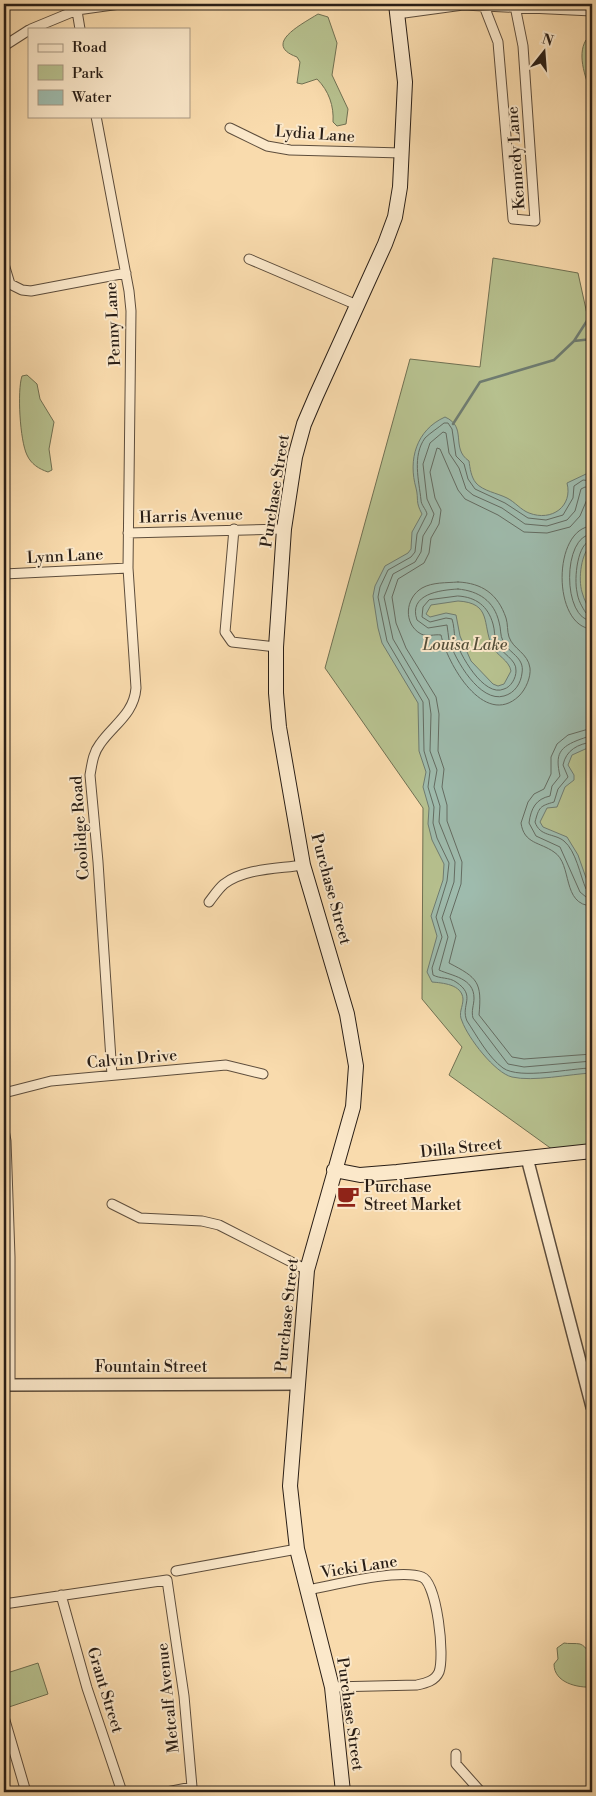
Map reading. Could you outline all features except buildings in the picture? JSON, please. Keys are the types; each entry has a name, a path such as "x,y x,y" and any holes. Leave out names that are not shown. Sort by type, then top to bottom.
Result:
{"main road":[{"name":"Purchase Street","path":"343,1792 332,1686 296,1549 290,1486 307,1270 353,1107 356,1066 347,1014 303,865 279,727 276,693 276,647 284,529 295,457 304,424 385,244 395,217 400,187 405,82 396,9"},
{"name":"Dilla Street","path":"334,1170 360,1174 388,1173 592,1151"}],"street":[{"path":"33,28 77,11 120,4"},
{"name":"Kennedy Lane","path":"484,6 498,42 513,218 535,221 523,46 515,6"},
{"path":"396,9 515,6 566,11 592,11"},
{"path":"77,11 80,28"},
{"path":"4,46 28,30"},
{"name":"Penny Lane","path":"96,118 126,273 131,311 128,533"},
{"name":"Lydia Lane","path":"230,128 267,146 290,150 402,153"},
{"path":"249,259 357,305"},
{"path":"4,264 10,284 26,291 126,273"},
{"path":"234,529 225,632 227,638 232,642 276,647"},
{"name":"Harris Avenue","path":"128,533 284,529"},
{"name":"Coolidge Road","path":"112,1075 98,862 90,775 92,761 98,746 126,716 136,694 128,568 128,533"},
{"name":"Lynn Lane","path":"4,574 128,568"},
{"path":"209,902 223,885 235,878 253,872 303,865"},
{"name":"Calvin Drive","path":"4,1092 51,1081 226,1065 263,1074"},
{"path":"4,1130 6,1141 6,1222 10,1256 7,1385"},
{"path":"527,1158 592,1407"},
{"path":"112,1204 140,1218 202,1221 219,1225 307,1270"},
{"name":"Fountain Street","path":"7,1385 298,1384"},
{"path":"176,1571 296,1549"},
{"name":"Vicki Lane","path":"308,1590 390,1576 410,1575 425,1578 430,1583 438,1616 441,1656 439,1672 431,1680 417,1684 332,1686"},
{"name":"Metcalf Avenue","path":"61,1595 167,1580 184,1696 192,1787 166,1792"},
{"path":"4,1604 61,1595"},
{"name":"Grant Street","path":"61,1595 87,1688 122,1792"},
{"path":"4,1717 26,1792"},
{"path":"456,1754 456,1764 481,1792"}],"green space":[{"path":"318,14 328,17 337,43 332,75 348,109 346,124 337,126 333,122 332,105 325,89 317,79 302,84 297,83 300,62 297,57 287,52 283,46 284,40 289,34"},
{"path":"586,40 592,40 592,96 582,61 583,46"},
{"name":"Louisa Lake","path":"493,258 578,273 587,314 592,305 592,1159 567,1160 449,1075 462,1047 422,999 423,808 325,668 410,359 480,367"},
{"path":"27,375 37,384 40,399 54,422 49,449 52,470 48,472 33,464 23,439 20,383 22,376"},
{"path":"564,1643 580,1644 588,1651 592,1670 592,1687 574,1685 562,1680 558,1676 554,1664 558,1659 557,1648"},
{"path":"38,1663 48,1694 6,1708 4,1674"}],"water":[{"name":"Louisa Lake","path":"445,417 456,426 460,450 469,461 472,475 479,486 507,498 529,513 537,515 553,514 564,505 567,499 567,483 586,474 590,476 592,481 592,544 583,559 580,580 583,595 592,614 592,746 572,755 568,765 574,775 574,780 565,787 557,807 547,808 540,822 543,827 567,837 578,855 592,895 592,1073 530,1079 512,1077 505,1074 483,1054 465,1028 461,1018 463,999 459,990 451,985 432,982 427,972 437,936 431,916 443,880 444,864 432,840 428,824 429,808 423,787 426,772 419,751 418,703 382,643 373,596 375,586 385,566 408,553 411,549 412,532 422,514 418,503 414,477 414,457 421,438 435,423","holes":["458,601 469,603 481,610 492,646 510,667 511,671 504,684 498,686 493,684 471,661 460,636 456,615 446,613 430,617 426,614 431,605"]}],"waterway":[{"path":"453,424 480,382 554,360 574,341 592,313"},
{"path":"574,341 592,339"},
{"path":"587,1070 592,1091"}],"place":[{"name":"Purchase Street Market","path":"348,1196"}]}
